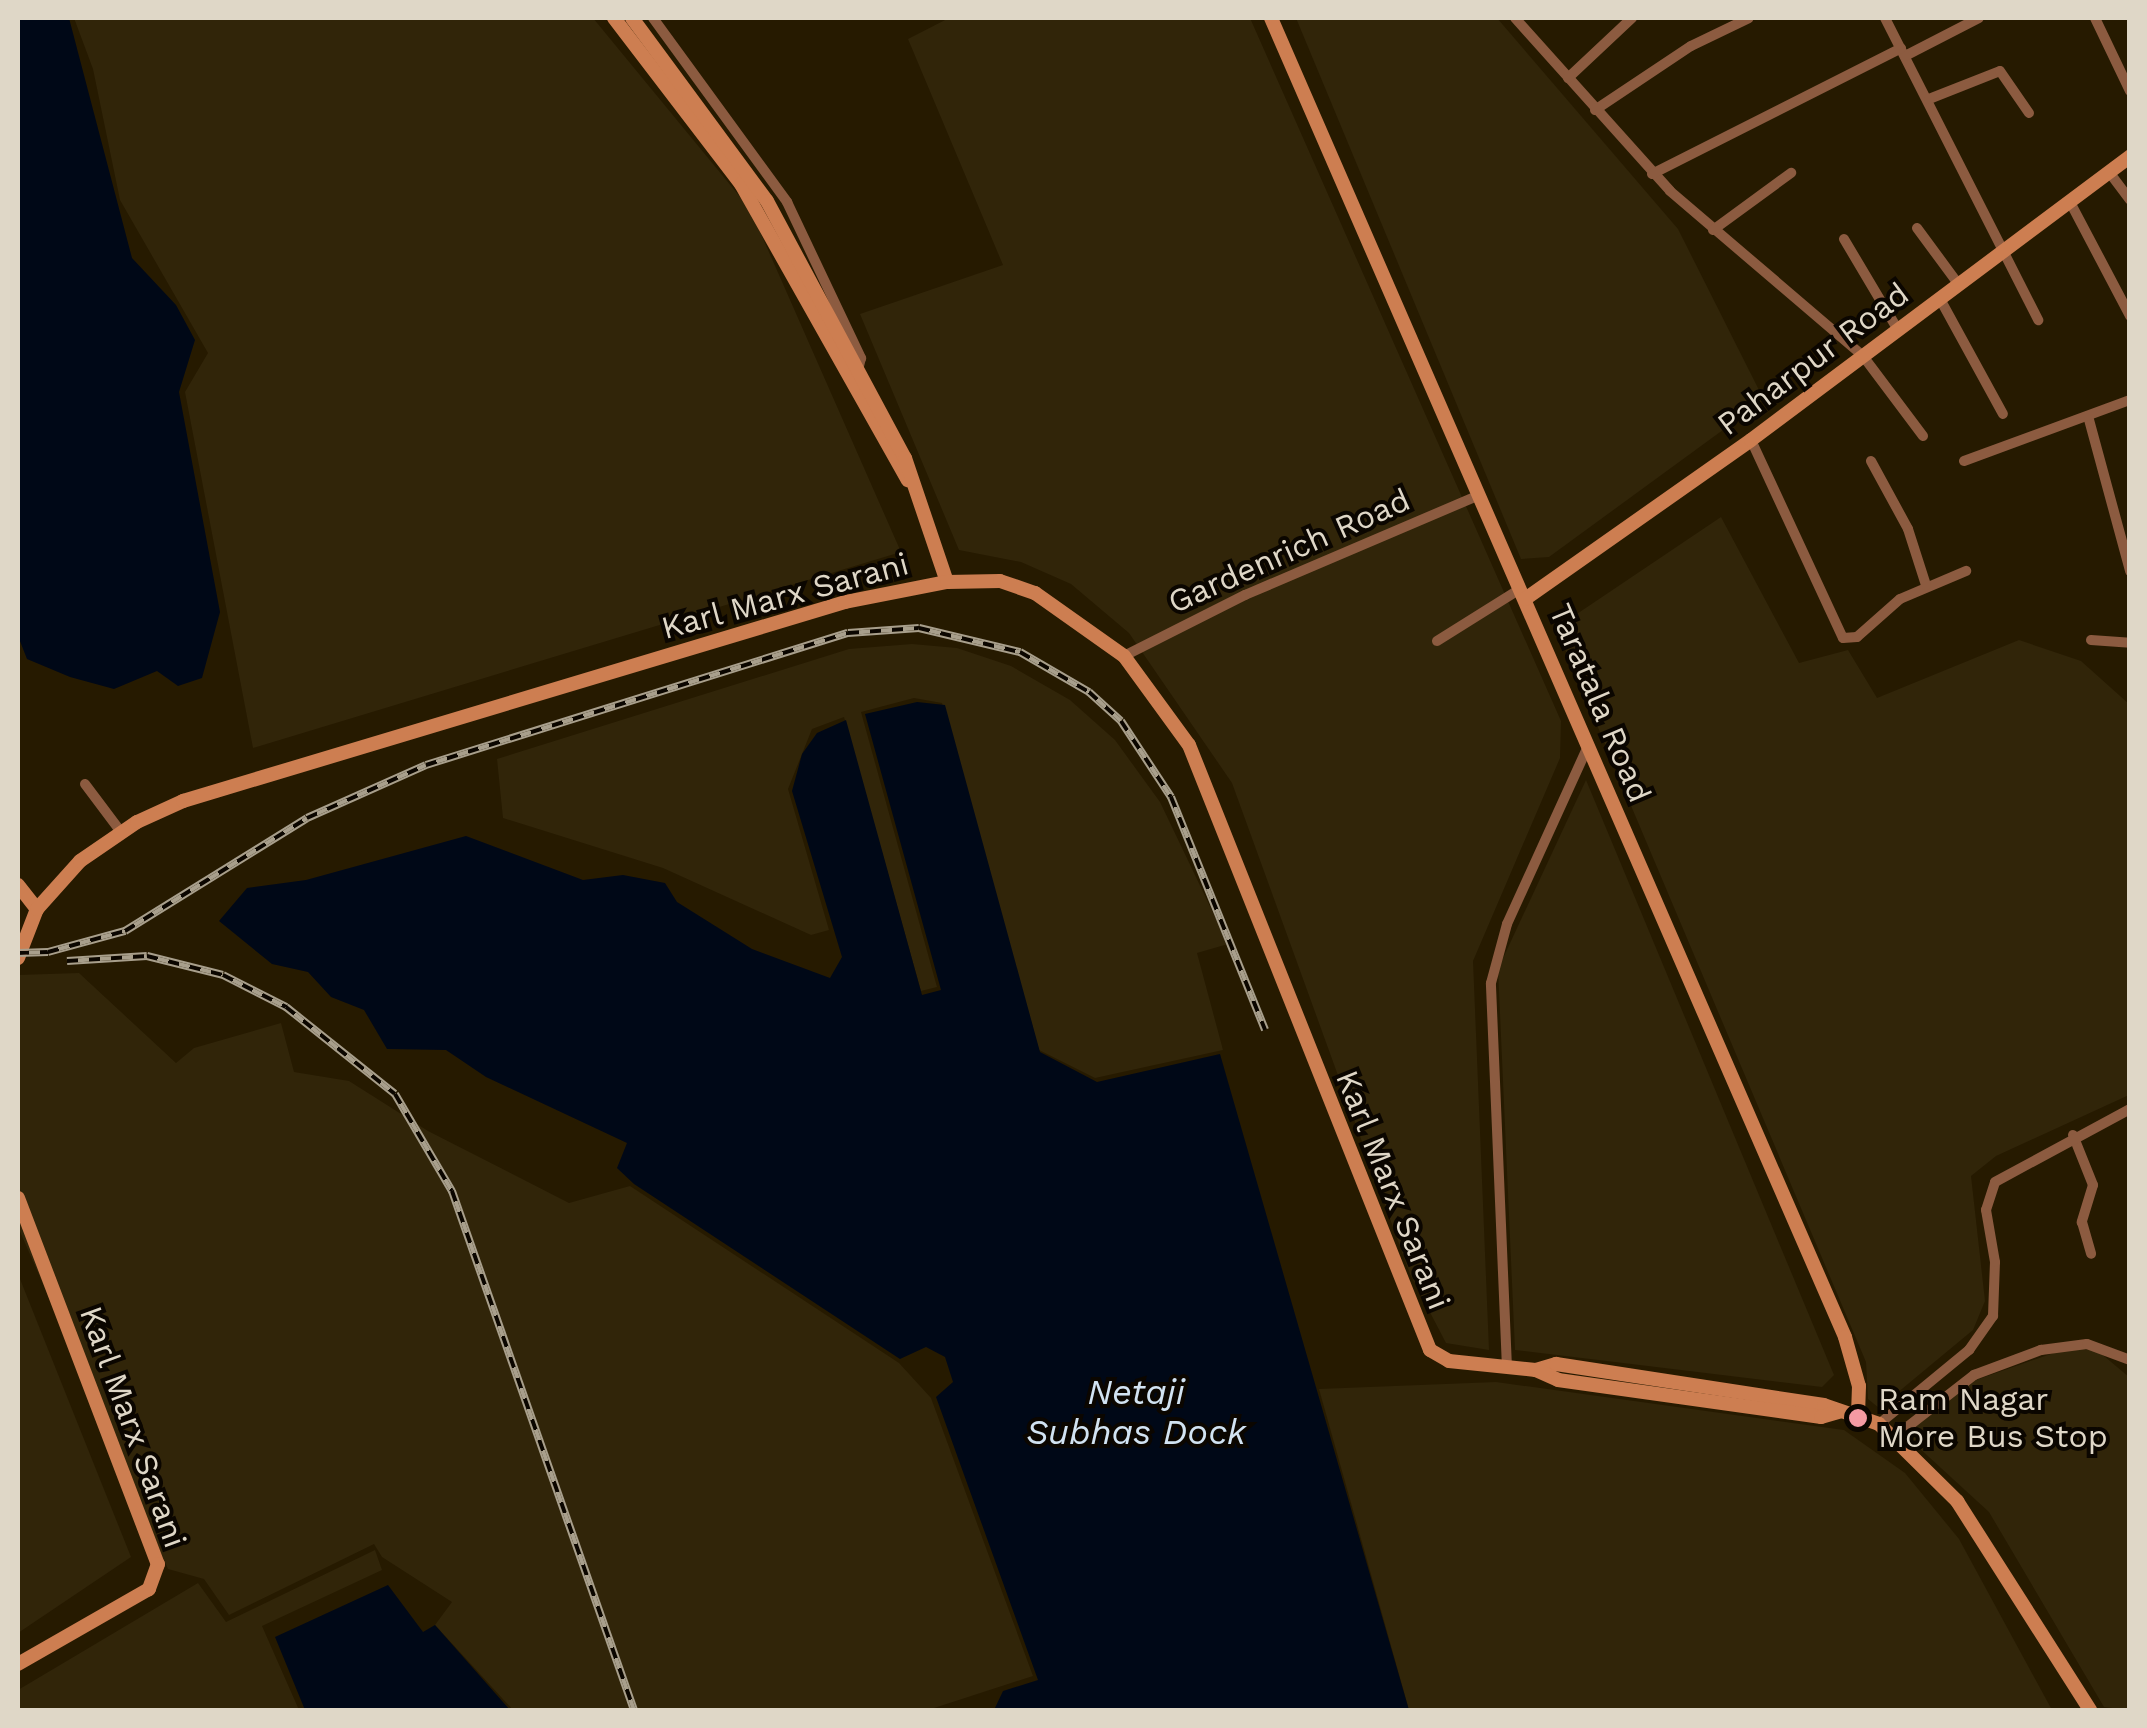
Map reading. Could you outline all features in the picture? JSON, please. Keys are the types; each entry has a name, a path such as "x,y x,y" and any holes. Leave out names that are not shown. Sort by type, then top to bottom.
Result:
{"main road":[{"path":"614,18 741,184 797,292 851,376 914,488 947,582"},
{"path":"632,18 752,176 811,284 851,376"},
{"name":"Taratala Road","path":"1271,18 1845,1337 1856,1368 1858,1415"},
{"name":"Paharpur Road","path":"1522,594 1751,440 2130,156"},
{"name":"Karl Marx Sarani","path":"18,958 37,909 80,862 120,832 184,802 845,602 947,582 1000,582 1034,593 1124,656 1165,706 1203,776 1430,1350 1449,1360 1536,1370 1556,1364 1824,1405 1879,1424 1897,1435 1996,1553 2090,1710"},
{"path":"18,885 37,909"},
{"name":"Karl Marx Sarani","path":"18,1198 158,1564 149,1589 18,1664"}],"street":[{"path":"653,18 787,202 862,358 851,376"},
{"path":"1515,18 1652,174 1863,356 1923,436"},
{"path":"1568,78 1632,18"},
{"path":"1595,110 1691,46 1749,18"},
{"path":"1885,18 2038,320"},
{"path":"1652,174 1979,18"},
{"path":"2095,18 2130,91"},
{"path":"1929,99 2000,71 2029,113"},
{"path":"2110,172 2130,200"},
{"path":"1713,230 1790,173"},
{"path":"2070,202 2130,316"},
{"path":"1917,228 1959,285"},
{"path":"1844,239 1898,330"},
{"path":"1940,298 2002,414"},
{"path":"1964,462 2130,400"},
{"path":"2088,416 2130,571"},
{"path":"1751,440 1840,635 1856,637 1875,615 1926,585 1966,570"},
{"path":"1871,461 1908,529 1926,585"},
{"name":"Gardenrich Road","path":"1124,656 1244,595 1477,496"},
{"path":"1437,641 1522,594"},
{"path":"2091,640 2130,643"},
{"path":"1507,1368 1490,983 1507,924 1588,746"},
{"path":"85,784 120,832"},
{"path":"1879,1424 1970,1350 1993,1316 1996,1262 1986,1210 1995,1182 2074,1135 2130,1109"},
{"path":"2074,1135 2094,1185 2082,1222 2091,1254"},
{"path":"1897,1435 1974,1376 2040,1350 2087,1344 2130,1360"}],"shaded area":[{"path":"74,18 593,18 750,209 901,552 253,748 185,392 208,353 120,200 93,69"},
{"path":"949,18 1250,18 1561,721 1560,758 1473,961 1489,1350 1446,1343 1410,1274 1232,783 1129,633 1071,584 1021,562 959,550 860,314 1003,265 908,39"},
{"path":"1296,18 1497,18 1678,229 1764,400 1549,557 1521,559"},
{"path":"1721,517 1799,663 1848,650 1877,698 2019,640 2081,661 2129,704 2129,1095 1996,1156 1971,1176 1985,1301 1973,1330 1879,1408 1868,1399 1866,1362 1556,628"},
{"path":"912,644 957,648 1011,666 1070,700 1115,740 1160,802 1228,944 1197,953 1223,1050 1095,1078 1039,1050 942,703 914,698 861,712 937,987 921,991 844,717 812,729 788,789 829,930 811,935 663,868 503,818 497,759 849,649"},
{"path":"1586,780 1834,1375 1822,1387 1515,1350 1498,969"},
{"path":"79,973 176,1063 194,1048 281,1023 294,1072 349,1081 428,1131 569,1203 630,1186 899,1363 931,1398 1033,1676 928,1710 513,1710 435,1625 452,1602 382,1557 374,1544 229,1615 204,1579 168,1569 18,1227 18,975"},
{"path":"18,1274 131,1557 18,1633"},
{"path":"2071,1347 2098,1351 2129,1377 2129,1710 2104,1707 1989,1512 1905,1435 1973,1381"},
{"path":"1496,1382 1844,1430 1905,1473 1959,1539 2052,1710 1409,1710 1319,1389"},
{"path":"375,1550 382,1570 262,1626 299,1710 18,1710 18,1690 198,1583 226,1622"}],"water":[{"path":"18,18 69,18 132,258 176,305 195,340 179,392 220,612 202,678 178,686 157,671 114,689 70,677 27,659 18,636"},
{"name":"Netaji Subhas Dock","path":"917,702 945,705 1040,1052 1097,1082 1220,1054 1409,1710 994,1710 1003,1691 1038,1680 936,1397 953,1382 945,1357 926,1347 900,1359 634,1184 617,1168 627,1143 486,1077 446,1050 387,1049 364,1010 331,997 308,972 272,964 219,921 247,888 306,880 466,836 583,880 623,875 665,883 677,902 752,949 830,978 842,957 792,791 802,754 817,733 846,720 922,995 941,990 865,714"},
{"path":"388,1585 423,1632 435,1625 510,1710 305,1710 275,1637"}],"railway":[{"path":"18,953 48,952 125,931 307,818 426,765 848,633 919,628 1020,652 1089,692 1121,721 1171,797 1265,1030"},
{"path":"67,961 147,956 223,975 286,1007 395,1094 452,1191 634,1710"}],"place":[{"name":"Ram Nagar More Bus Stop","path":"1858,1418"}]}
